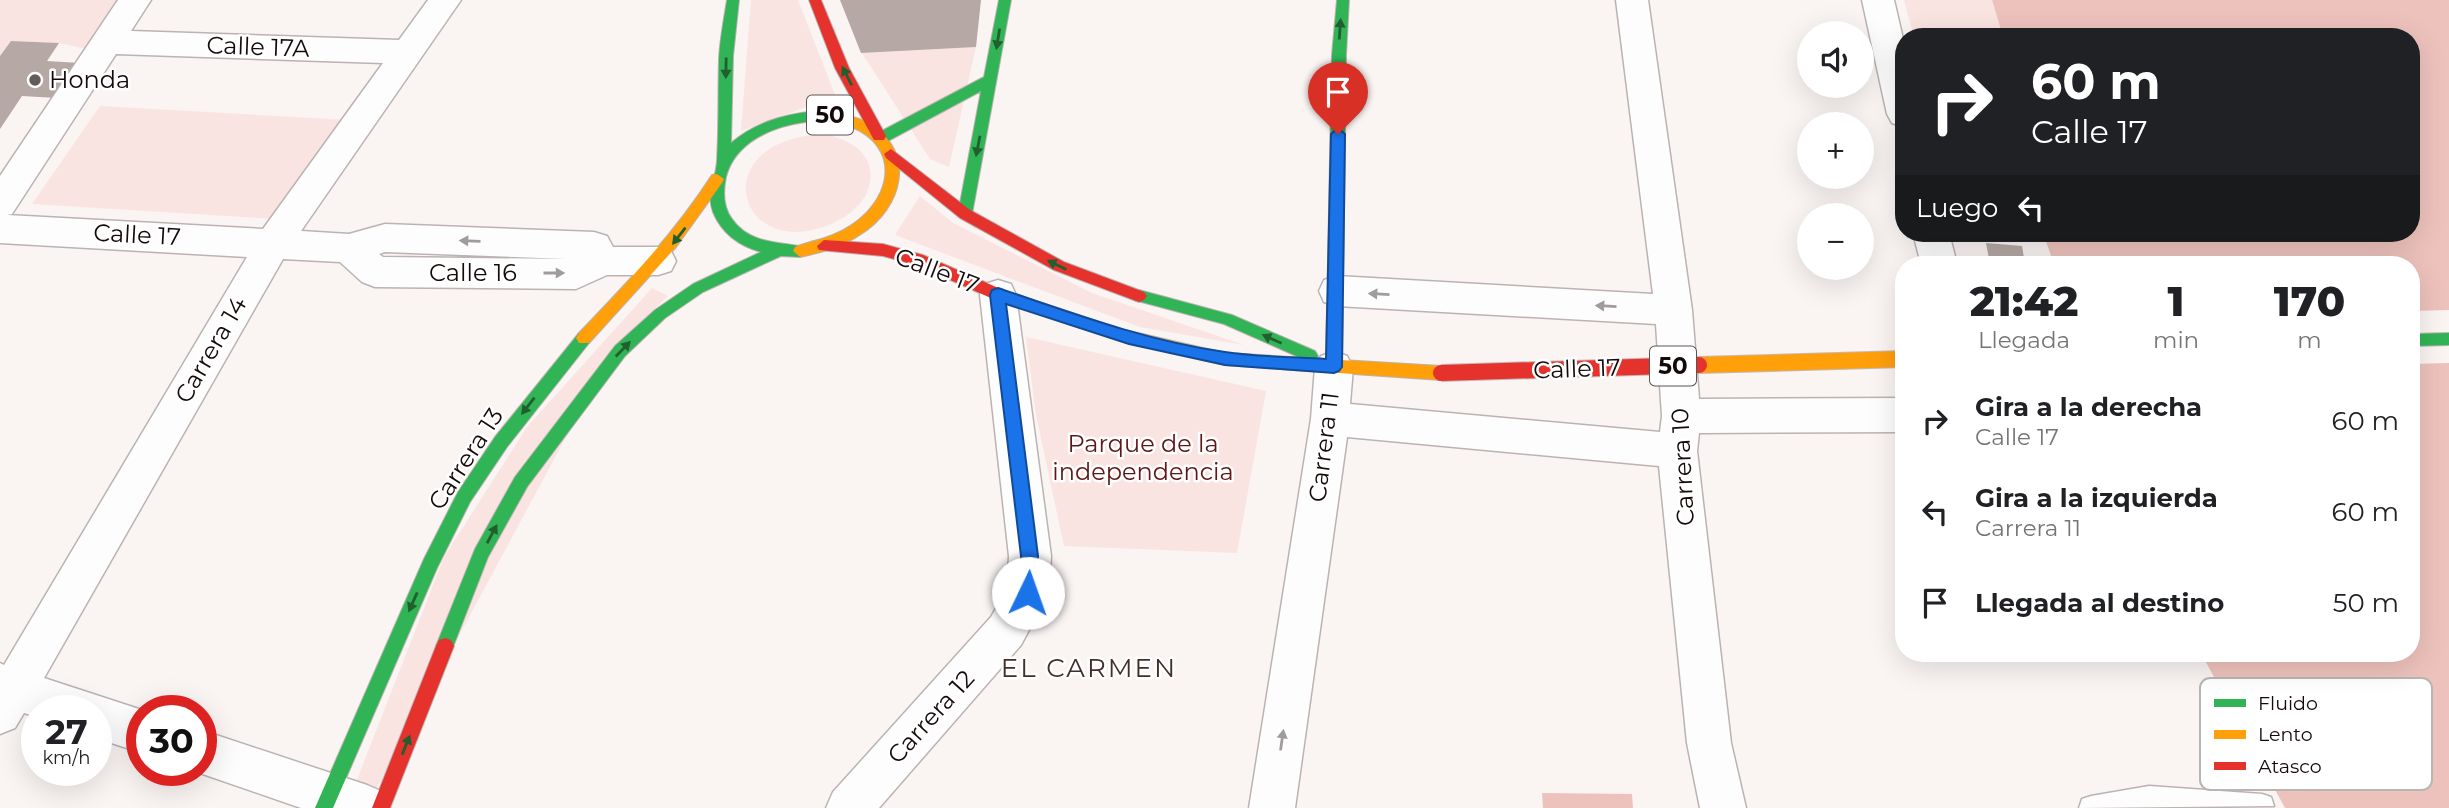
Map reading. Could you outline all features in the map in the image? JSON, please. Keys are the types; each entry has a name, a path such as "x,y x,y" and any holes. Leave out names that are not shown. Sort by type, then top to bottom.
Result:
{"main road":[{"name":"50","path":"724,162 726,56 733,0"},
{"name":"50","path":"815,0 842,68 891,154 895,175 888,197 874,218 851,234 824,246 802,250 779,250 755,245 735,233 721,218 715,200 716,179 724,162 742,141 769,125 799,116 830,115 857,121 880,137"},
{"path":"965,214 992,79 1004,0"},
{"name":"Carrera 11","path":"1334,367 1339,55 1343,0"},
{"path":"880,137 955,101 992,79"},
{"name":"Calle 17","path":"891,154 965,214 1059,267 1121,291 1227,319 1334,367"},
{"name":"Carrera 13","path":"340,804 430,564 464,497 543,387 692,219 716,179"},
{"name":"Calle 17","path":"824,246 883,250 923,261 998,295 1057,316 1129,337 1225,359 1441,373 1895,359"},
{"path":"381,808 481,554 521,482 620,351 660,314 698,288 779,250"},
{"path":"2420,340 2449,339"}],"street":[{"path":"0,204 135,0"},
{"name":"Carrera 14","path":"5,695 274,242 445,0"},
{"name":"Carrera 10","path":"1632,0 1674,310 1679,434 1709,743 1723,808"},
{"path":"1878,0 1895,75"},
{"name":"Calle 17A","path":"108,42 408,52"},
{"name":"Calle 17","path":"0,229 274,242"},
{"name":"Calle 16","path":"274,242 349,248 375,272 576,274 603,261 657,261"},
{"path":"1337,291 1674,310"},
{"name":"Carrera 12","path":"849,808 1006,631 1028,593 1030,556 998,295"},
{"name":"Carrera 11","path":"1272,808 1329,419 1334,367"},
{"path":"1329,419 1679,434 1895,416"},
{"path":"217,758 340,804"}],"lane":[{"path":"2091,808 2149,798 2262,806"}],"green space":[{"path":"0,0 124,0 91,50 59,43 11,41 0,56"},
{"path":"751,0 798,0 839,105 806,107 741,131"},
{"path":"1904,0 1992,0 2000,28 1912,28"},
{"path":"976,47 949,167 930,159 862,53"},
{"path":"100,106 347,120 275,219 32,204"},
{"path":"824,134 844,140 860,150 865,157 870,175 864,198 850,213 833,223 800,232 774,228 756,215 747,197 748,176 760,156 785,141"},
{"path":"920,196 953,223 1092,293 1244,345 1140,327 895,235"},
{"path":"652,288 668,296 614,348 372,797 353,790 444,557 527,427"},
{"name":"Parque de la independencia","path":"1026,337 1266,391 1237,553 1064,546 1036,415"}],"shaded area":[{"path":"1992,0 2449,0 2449,808 2285,808 2275,790 2432,790 2432,678 2215,678 2206,662 2420,662 2420,256 2051,256 2046,242 2420,242 2420,28 2000,28"},
{"path":"1542,793 1632,794 1633,808 1543,808"}],"pier":[{"path":"2449,310 2449,363 2420,364 2420,311"}],"building":[{"path":"840,0 981,0 976,47 861,53"},
{"name":"Honda","path":"11,41 59,43 47,61 80,63 57,98 22,96 0,129 0,56"},
{"path":"1986,243 2022,246 2024,256 1988,256"}],"traffic: fast":[{"path":"724,162 726,56 733,0"},
{"path":"965,214 1005,0"},
{"path":"1334,367 1339,55 1343,0"},
{"path":"881,138 992,79"},
{"path":"800,251 760,246 738,235 720,212 717,185 726,159 746,138 765,127 786,120 829,115"},
{"path":"445,646 481,554 521,482 620,351 660,314 698,288 780,250"},
{"path":"1139,296 1227,319 1310,356"},
{"path":"324,808 430,564 464,497 501,442 584,338"},
{"path":"2420,340 2449,339"}],"traffic: slow":[{"path":"800,251 831,244 858,229 878,210 891,188 894,166 885,145 864,127 829,115"},
{"path":"584,338 671,243 717,179"},
{"path":"1125,336 1225,359 1441,373"},
{"path":"1699,365 1895,359"}],"traffic: jam":[{"path":"815,0 842,68 879,136"},
{"path":"891,154 965,214 1059,266 1139,296"},
{"path":"824,246 883,250 923,261 998,295 1125,336"},
{"path":"1441,373 1699,365"},
{"path":"381,808 445,646"}],"place":[{"name":"Honda","path":"35,80"}],"district":[{"name":"EL CARMEN","path":"1089,668"}],"route":[{"path":"1028,593 1030,556 998,295 1129,337 1225,359 1334,367 1338,134"}]}
